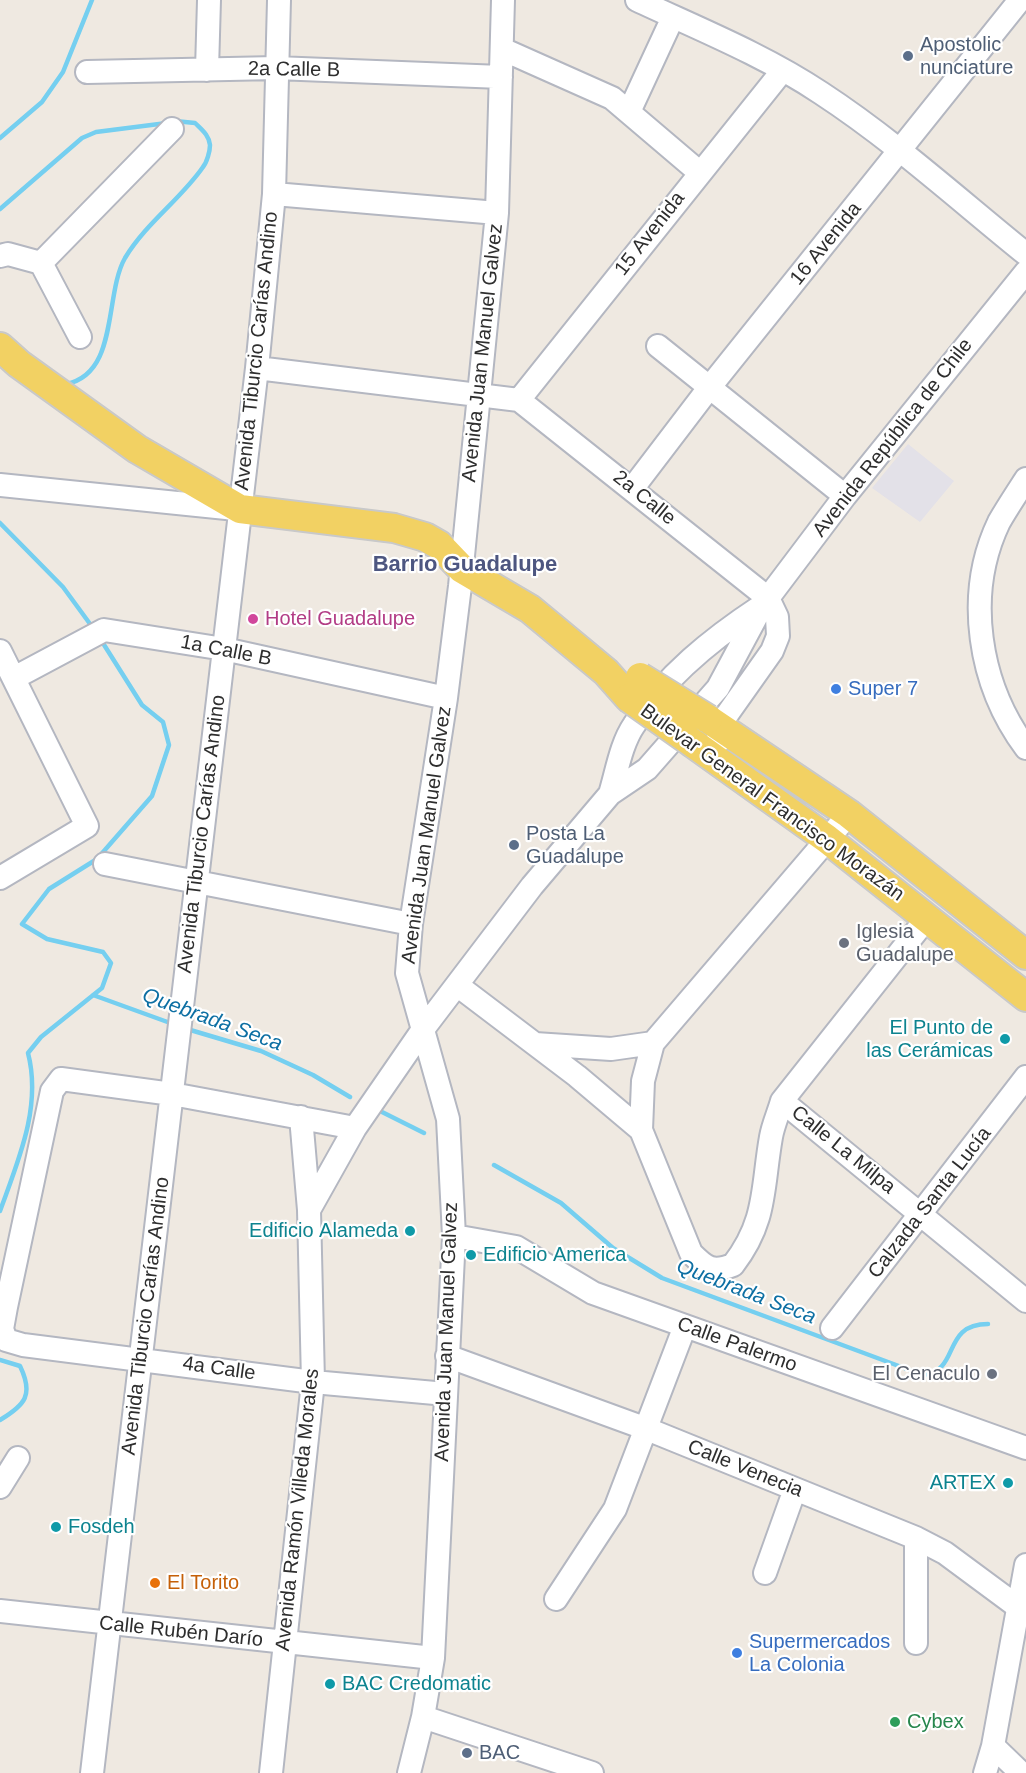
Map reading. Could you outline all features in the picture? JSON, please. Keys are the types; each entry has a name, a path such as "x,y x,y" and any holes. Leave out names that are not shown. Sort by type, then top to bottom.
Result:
{"main road":[{"name":"Bulevar General Francisco Morazán","path":"10,356 137,449 240,509 394,528 425,537 440,546 462,569 518,600 606,672 634,688 714,723 849,814 1026,955"},
{"name":"Bulevar General Francisco Morazán","path":"634,688 694,744 827,838 1026,997"}],"street":[{"path":"207,70 208,0"},
{"name":"Avenida Tiburcio Carías Andino","path":"92,1773 257,368 274,194 279,0"},
{"name":"Avenida Juan Manuel Galvez","path":"409,1773 423,1717 433,1658 454,1236 448,1119 407,973 411,924 446,699 462,569 497,213 503,0"},
{"path":"637,0 783,70 822,93 900,152 1026,254"},
{"name":"16 Avenida","path":"632,489 709,388 1020,0"},
{"path":"629,112 673,17"},
{"path":"502,49 612,98 699,172"},
{"name":"2a Calle B","path":"87,72 276,68 501,76"},
{"name":"15 Avenida","path":"519,400 699,172 783,70"},
{"path":"41,263 172,129"},
{"path":"274,194 497,213"},
{"path":"0,256 8,254 41,263 80,337"},
{"name":"Avenida República de Chile","path":"424,1028 532,886 610,794 647,769 718,688 765,602 845,496 1026,272"},
{"path":"658,346 845,496"},
{"path":"257,368 519,400"},
{"name":"2a Calle","path":"519,400 632,489 765,602"},
{"path":"1026,480 999,522 987,554 979,608 988,672 1006,717 1026,748"},
{"path":"0,485 240,509"},
{"path":"720,761 714,723 778,636 777,617 765,602"},
{"name":"Avenida República de Chile","path":"610,794 624,746 634,725 686,663 724,631 765,602"},
{"name":"1a Calle B","path":"14,678 95,634 224,649 446,699"},
{"path":"0,651 87,826 2,871"},
{"path":"641,1130 643,1081 653,1043 849,814"},
{"path":"105,864 411,924"},
{"path":"782,1101 927,918"},
{"name":"Calle La Milpa","path":"457,985 577,1076 641,1130 691,1253 705,1268 718,1271 733,1266 755,1228 765,1197 771,1135 782,1101 1026,1301"},
{"path":"309,1210 355,1128 424,1028"},
{"path":"534,1044 573,1049 611,1049 653,1043"},
{"name":"Calzada Santa Lucía","path":"832,1328 1026,1077"},
{"name":"4a Calle","path":"172,1094 61,1079 52,1091 2,1329 6,1340 22,1346 142,1359 313,1382 446,1394"},
{"path":"172,1094 355,1128"},
{"name":"Avenida Ramón Villeda Morales","path":"271,1773 313,1382 309,1210 301,1117"},
{"name":"Calle Palermo","path":"454,1236 516,1247 593,1293 1026,1448"},
{"path":"556,1599 615,1509 685,1326"},
{"name":"Calle Venecia","path":"447,1356 647,1430 916,1538 945,1553 1022,1610"},
{"path":"0,1487 18,1458"},
{"path":"765,1573 795,1489"},
{"path":"916,1538 916,1643"},
{"path":"985,1773 993,1746 1022,1610 1026,1565"},
{"name":"Calle Rubén Darío","path":"0,1611 433,1658"},
{"path":"423,1717 592,1773"},
{"path":"993,1746 1021,1773"}],"shaded area":[{"path":"908,444 954,481 920,522 872,488"}],"waterway":[{"path":"0,138 42,102 63,72 92,0"},
{"path":"66,384 83,377 95,365 108,331 119,274 133,245 194,179 207,159 210,145 205,133 195,123 175,121"},
{"path":"0,209 82,138 96,132 167,123"},
{"path":"0,523 63,587 93,628"},
{"path":"0,1211 26,1134 30,1114 32,1073 28,1053 41,1037 102,988 111,963 103,952 47,939 22,924 49,889 97,859 152,796 169,745 163,722 142,705 101,640"},
{"name":"Quebrada Seca","path":"93,995 173,1024"},
{"name":"Quebrada Seca","path":"187,1029 261,1051 313,1075 350,1097"},
{"name":"Quebrada Seca","path":"382,1112 424,1133"},
{"name":"Quebrada Seca","path":"494,1165 561,1203 613,1248 662,1278 923,1375 935,1372 943,1365 963,1331 973,1326 988,1324"},
{"path":"0,1360 20,1366 26,1385 25,1398 21,1404 0,1420"}],"place":[{"name":"Apostolic nunciature","path":"908,56"},
{"name":"Hotel Guadalupe","path":"253,619"},
{"name":"Super 7","path":"836,689"},
{"name":"Posta La Guadalupe","path":"514,845"},
{"name":"Iglesia Guadalupe","path":"844,943"},
{"name":"El Punto de las Cerámicas","path":"1005,1039"},
{"name":"Edificio Alameda","path":"410,1231"},
{"name":"Edificio America","path":"471,1255"},
{"name":"El Cenaculo","path":"992,1374"},
{"name":"ARTEX","path":"1008,1483"},
{"name":"Fosdeh","path":"56,1527"},
{"name":"El Torito","path":"155,1583"},
{"name":"Supermercados La Colonia","path":"737,1653"},
{"name":"BAC Credomatic","path":"330,1684"},
{"name":"Cybex","path":"895,1722"},
{"name":"BAC","path":"467,1753"}],"district":[{"name":"Barrio Guadalupe","path":"465,565"}]}
